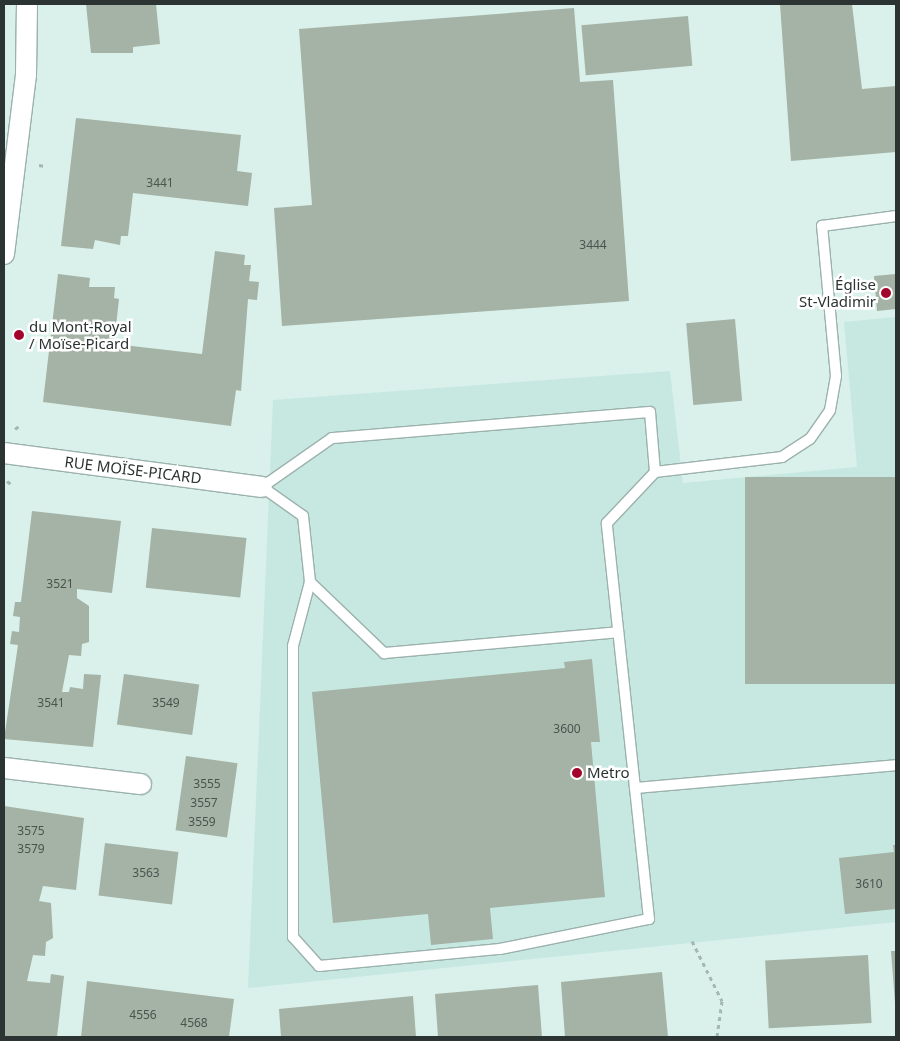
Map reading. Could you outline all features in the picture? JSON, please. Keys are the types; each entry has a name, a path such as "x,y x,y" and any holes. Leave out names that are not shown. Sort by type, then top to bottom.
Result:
{"street":[{"path":"4,254 12,132 26,75 26,4"},
{"name":"RUE MOÏSE-PICARD","path":"4,453 262,487"},
{"path":"4,768 141,784"}],"lane":[{"path":"655,472 650,412 332,438 262,487 302,516 310,582 293,646 293,937 319,966 500,949 649,919 607,523 655,472 782,458 810,439 830,410 836,376 822,226 896,216"},
{"path":"310,582 384,652 618,632"},
{"path":"635,788 896,765"}],"path":[{"path":"39,165 45,166"},
{"path":"15,429 18,426"},
{"path":"692,941 722,1001 717,1037"}],"shaded area":[{"path":"896,317 896,922 248,988 273,400 670,371 683,483 857,467 844,322"}],"building":[{"path":"86,4 156,4 160,44 133,47 133,53 91,53"},
{"path":"780,4 852,4 862,89 896,86 896,152 791,161"},
{"path":"574,8 580,82 613,80 629,301 282,326 274,208 312,205 299,29"},
{"path":"688,16 692,66 586,75 581,25"},
{"path":"76,118 241,135 237,171 252,173 248,206 133,193 128,236 121,236 120,245 95,240 93,249 61,246"},
{"path":"215,251 245,255 244,265 251,265 249,281 259,282 257,300 248,299 241,391 236,390 231,426 43,402 58,274 90,278 89,287 115,287 114,298 119,299 114,344 202,354"},
{"name":"Église St-Vladimir","path":"896,274 896,309 877,311 874,276"},
{"path":"735,319 742,401 693,405 686,323"},
{"path":"745,477 896,477 896,684 745,684"},
{"path":"32,511 121,521 112,593 77,589 77,598 89,606 89,642 82,644 81,656 69,655 62,692 69,692 70,687 83,689 84,674 101,675 93,747 4,739 18,645 10,644 12,631 19,632 20,617 13,616 15,602 21,602"},
{"path":"152,528 246,538 240,598 146,588"},
{"path":"592,659 600,742 591,742 605,897 490,908 493,939 431,945 428,914 333,923 312,692 565,668 564,662"},
{"path":"124,674 199,685 192,735 117,725"},
{"path":"186,756 237,763 227,838 176,830"},
{"path":"4,806 84,818 76,890 43,886 39,901 51,903 53,938 46,942 45,956 33,955 27,981 50,983 51,974 64,976 57,1037 4,1037"},
{"path":"105,843 178,852 172,905 99,896"},
{"path":"893,845 896,845 896,909 845,914 839,858 894,852"},
{"path":"891,951 896,951 896,1003 895,1003"},
{"path":"868,955 872,1023 769,1028 765,960"},
{"path":"662,972 668,1037 565,1037 561,982"},
{"path":"87,981 234,999 229,1037 81,1037"},
{"path":"538,985 542,1037 438,1037 435,994"},
{"path":"413,996 416,1037 281,1037 279,1009"}],"place":[{"name":"Église St-Vladimir","path":"886,293"},
{"name":"du Mont-Royal / Moïse-Picard","path":"19,335"},
{"name":"Metro","path":"577,773"}]}
